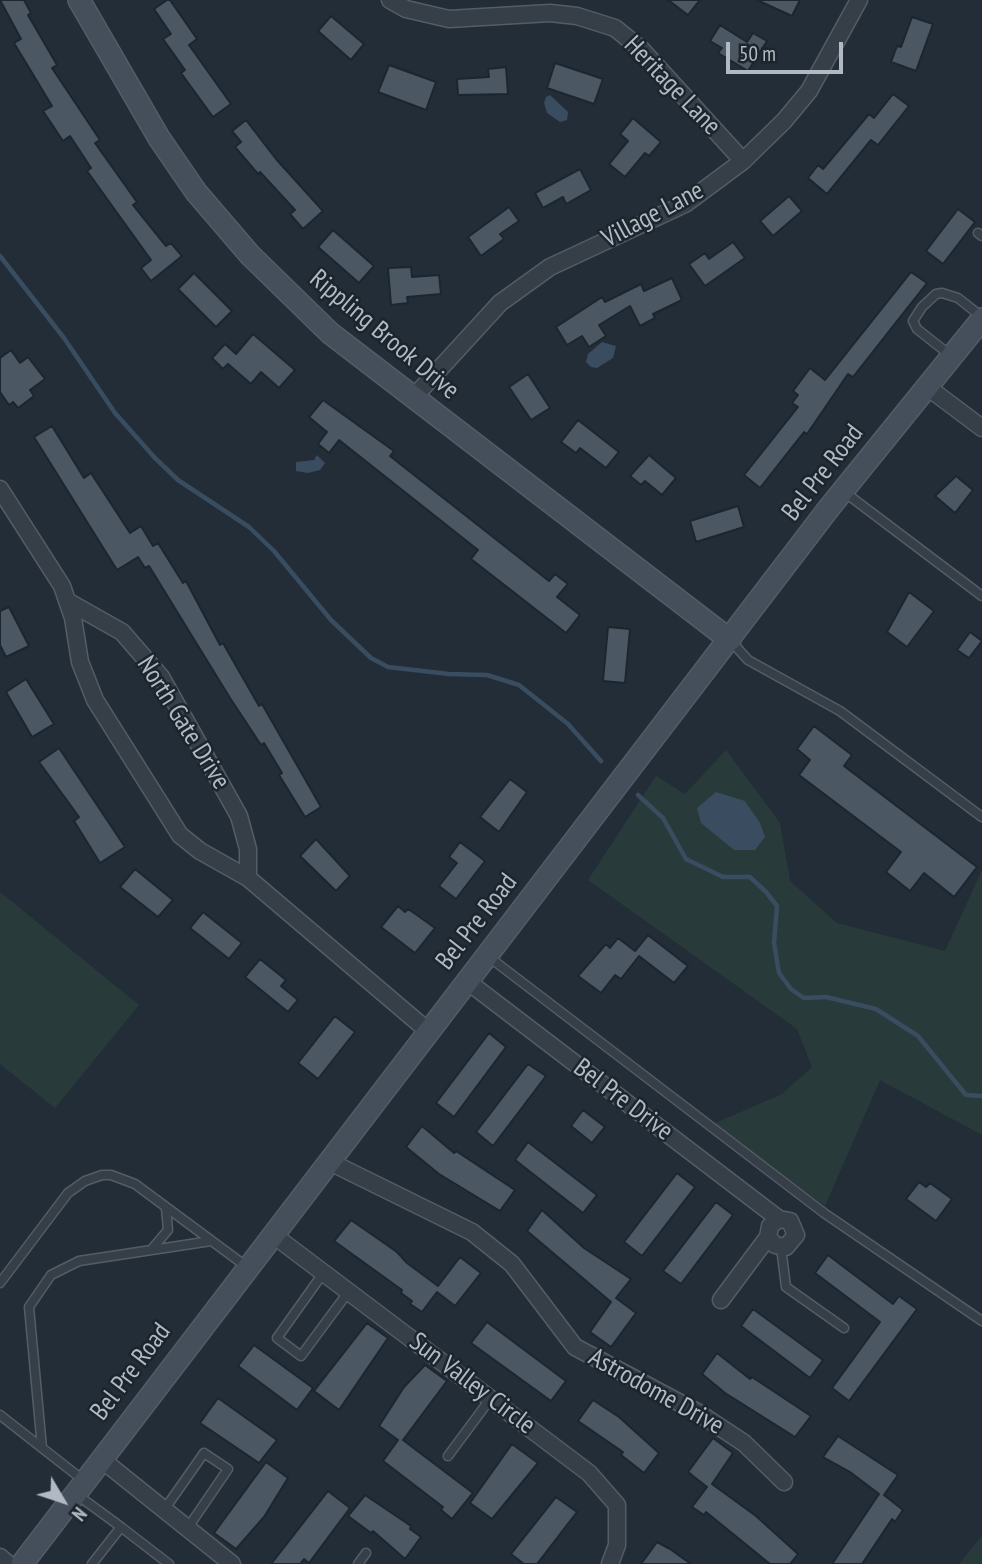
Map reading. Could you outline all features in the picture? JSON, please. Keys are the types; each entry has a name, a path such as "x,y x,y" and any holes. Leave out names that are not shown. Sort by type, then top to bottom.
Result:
{"main road":[{"name":"Rippling Brook Drive","path":"79,0 159,138 195,192 250,255 330,333 730,640"},
{"name":"Bel Pre Road","path":"22,1564 843,491 982,318"}],"street":[{"name":"Heritage Lane","path":"390,0 407,9 449,19 550,13 577,16 615,28 641,49 743,161"},
{"name":"Village Lane","path":"413,398 500,303 550,267 685,204 743,161 784,121 809,91 859,0"},
{"path":"926,386 982,428"},
{"path":"0,489 62,586 80,662 94,700 180,835 200,852 248,878 428,1031"},
{"name":"North Gate Drive","path":"67,601 122,632 161,677 239,816 248,849 248,878"},
{"name":"Bel Pre Drive","path":"467,981 779,1219 790,1221 796,1230 794,1240 781,1247"},
{"name":"Astrodome Drive","path":"328,1161 472,1232 512,1264 575,1347 696,1412 744,1443 784,1482"},
{"path":"721,1300 768,1237 770,1226 779,1219"},
{"name":"Sun Valley Circle","path":"272,1234 589,1473 617,1504 617,1545 610,1564"},
{"path":"768,1237 781,1247"},
{"path":"101,1459 232,1564"},
{"path":"0,1558 8,1564"}],"lane":[{"path":"951,356 917,329 913,321 922,307 936,294 942,293 958,298 982,318"},
{"path":"843,491 982,596"},
{"path":"730,640 748,660 841,711 982,817"},
{"path":"487,955 824,1213 982,1321"},
{"path":"0,1283 68,1193 85,1181 111,1175 135,1184 247,1267"},
{"path":"150,1251 168,1230 166,1208"},
{"path":"42,1448 29,1307 51,1275 69,1263 211,1241"},
{"path":"781,1247 786,1287 844,1328"},
{"path":"324,1272 276,1338 301,1356 349,1291"},
{"path":"448,1456 491,1398"},
{"path":"0,1415 42,1448 121,1527 169,1564"},
{"path":"164,1510 204,1453 228,1469 187,1529"},
{"path":"92,1564 121,1527"},
{"path":"358,1564 366,1553"}],"green space":[{"path":"726,750 780,823 790,881 837,923 945,951 982,870 982,1135 880,1080 825,1206 713,1124 782,1094 812,1067 797,1029 588,880 656,776 685,794"},
{"path":"0,892 139,1005 55,1108 0,1064"},
{"path":"982,1536 982,1564 959,1564"}],"water":[{"path":"550,95 568,112 567,120 560,122 547,113 544,103"},
{"path":"602,342 616,346 613,358 597,368 591,367 586,362 588,354"},
{"path":"317,455 325,463 320,470 308,473 296,471 296,462 314,460"},
{"path":"716,792 745,801 760,823 765,837 755,850 734,850 701,823 697,808"}],"building":[{"path":"0,0 24,0 31,13 28,15 57,65 52,68 100,140 95,143 137,202 133,205 166,246 171,243 182,256 151,281 141,268 151,260 87,171 91,168 70,136 63,141 43,111 52,106 14,43 21,39"},
{"path":"170,0 197,39 189,45 231,104 213,117 181,73 185,70 163,39 171,34 154,9"},
{"path":"668,0 700,0 688,15"},
{"path":"757,0 800,0 792,16"},
{"path":"331,16 364,44 351,60 318,31"},
{"path":"912,17 933,24 916,71 891,62 897,46 901,47"},
{"path":"720,25 747,42 753,33 767,41 748,71 718,53 722,48 710,41"},
{"path":"555,63 603,79 594,104 547,88"},
{"path":"389,65 436,82 426,110 378,92"},
{"path":"506,67 508,94 458,95 457,79 489,77 488,69"},
{"path":"893,94 909,106 878,145 871,140 827,194 808,178 818,165 823,169 869,114 874,118"},
{"path":"633,118 661,142 649,156 645,153 625,177 609,164 628,141 620,134"},
{"path":"246,120 276,159 323,211 303,229 290,214 295,210 235,147 241,142 232,131"},
{"path":"580,169 591,190 566,204 563,197 543,208 535,193"},
{"path":"789,196 802,211 773,236 760,221"},
{"path":"509,207 519,221 500,234 504,239 481,256 468,237"},
{"path":"958,209 975,222 943,264 926,251"},
{"path":"333,230 374,266 359,283 318,247"},
{"path":"733,242 745,258 705,286 689,264 705,253 709,259"},
{"path":"411,267 412,277 439,275 441,294 407,297 408,303 391,305 388,268"},
{"path":"911,272 927,283 853,377 848,374 807,434 804,432 760,488 744,475 798,407 792,403 798,395 793,391 810,368 825,380"},
{"path":"194,273 232,311 216,327 178,289"},
{"path":"672,278 682,300 653,314 655,318 640,326 630,306 599,325 606,336 589,347 582,336 567,345 556,327 602,297 605,302 641,284 644,291"},
{"path":"253,334 295,370 279,388 261,372 251,384 228,364 223,369 212,358 225,344 236,354"},
{"path":"11,350 20,363 28,357 45,379 30,390 34,396 18,408 13,402 9,405 0,392 0,358"},
{"path":"528,374 550,408 531,420 509,387"},
{"path":"323,400 394,451 390,456 549,581 555,574 568,584 557,597 580,615 566,633 471,559 478,550 339,440 329,453 318,444 327,432 309,417"},
{"path":"578,420 619,452 606,468 580,448 576,453 561,442"},
{"path":"52,426 84,478 91,473 130,533 141,526 153,546 158,543 183,583 186,581 220,645 223,643 259,706 262,704 321,807 305,817 279,775 282,773 264,743 261,745 230,698 149,566 145,568 138,557 117,570 34,437"},
{"path":"649,455 676,478 662,495 645,481 641,485 630,476"},
{"path":"956,476 973,490 955,513 935,496"},
{"path":"738,506 744,527 696,542 690,521"},
{"path":"909,592 934,611 907,647 887,632"},
{"path":"9,607 29,646 6,657 0,645 0,611"},
{"path":"608,627 630,629 625,683 603,681"},
{"path":"970,632 982,641 969,658 957,650"},
{"path":"26,679 54,724 32,737 6,692"},
{"path":"814,726 852,755 844,766 977,867 954,897 924,873 910,891 886,872 901,852 799,775 810,760 797,749"},
{"path":"59,748 125,847 100,863 74,821 79,817 39,762"},
{"path":"510,779 527,792 499,832 480,817"},
{"path":"316,839 350,876 336,891 300,856"},
{"path":"460,842 485,861 456,899 439,886 457,863 449,857"},
{"path":"135,869 173,900 158,917 120,887"},
{"path":"398,906 405,912 408,909 435,928 415,953 381,927"},
{"path":"203,912 242,943 229,959 190,928"},
{"path":"648,935 688,966 674,983 639,956 621,979 615,975 601,993 578,976 606,944 610,948 618,938 635,951"},
{"path":"260,959 286,980 281,986 298,1000 288,1012 245,977"},
{"path":"335,1016 355,1032 318,1079 298,1063"},
{"path":"489,1033 506,1047 454,1117 436,1103"},
{"path":"528,1064 546,1076 493,1146 476,1132"},
{"path":"583,1110 605,1127 592,1143 571,1126"},
{"path":"422,1126 454,1153 456,1151 515,1190 500,1211 439,1174 406,1147"},
{"path":"528,1142 597,1195 583,1213 515,1160"},
{"path":"677,1173 695,1187 642,1256 624,1242"},
{"path":"919,1182 926,1187 930,1183 952,1199 936,1221 906,1199"},
{"path":"716,1202 733,1215 681,1284 663,1271"},
{"path":"542,1210 584,1248 631,1279 616,1298 636,1313 611,1347 590,1332 611,1302 527,1231"},
{"path":"351,1220 397,1252 438,1286 460,1257 481,1273 455,1306 437,1292 422,1312 410,1304 412,1301 401,1293 402,1290 334,1241"},
{"path":"828,1255 893,1304 899,1296 917,1309 849,1401 832,1388 880,1322 815,1273"},
{"path":"753,1309 823,1360 810,1378 741,1326"},
{"path":"487,1322 566,1381 551,1401 471,1343"},
{"path":"367,1323 388,1338 339,1410 314,1391"},
{"path":"254,1345 313,1388 297,1410 238,1366"},
{"path":"717,1353 750,1379 752,1377 811,1416 795,1437 725,1393 702,1374"},
{"path":"425,1365 447,1381 403,1440 473,1493 452,1519 441,1510 443,1507 383,1461 398,1440 379,1426 404,1387"},
{"path":"218,1398 277,1440 259,1463 200,1423"},
{"path":"593,1400 619,1417 659,1453 644,1473 621,1455 623,1452 578,1421"},
{"path":"838,1436 898,1475 884,1495 903,1510 895,1522 892,1519 862,1564 832,1564 879,1494 850,1472 823,1457"},
{"path":"713,1438 733,1453 712,1484 756,1516 798,1554 790,1564 770,1564 706,1512 704,1515 692,1507 707,1487 688,1472"},
{"path":"512,1444 538,1463 492,1519 470,1503"},
{"path":"266,1462 288,1478 264,1517 236,1549 214,1533"},
{"path":"328,1491 350,1508 309,1563 304,1559 300,1564 271,1564"},
{"path":"365,1495 411,1526 410,1529 421,1537 405,1559 373,1531 371,1533 348,1516"},
{"path":"556,1497 577,1512 537,1564 524,1564 511,1554"},
{"path":"657,1542 670,1549 691,1564 641,1564"}],"waterway":[{"path":"0,256 64,338 115,413 155,458 178,480 249,527 274,551 331,620 371,658 388,667 487,675 519,685 568,724 601,761"},
{"path":"638,795 663,818 686,859 723,877 750,877 766,892 777,906 774,943 779,973 791,989 804,998 826,997 876,1009 918,1036 966,1095 982,1096"}]}
